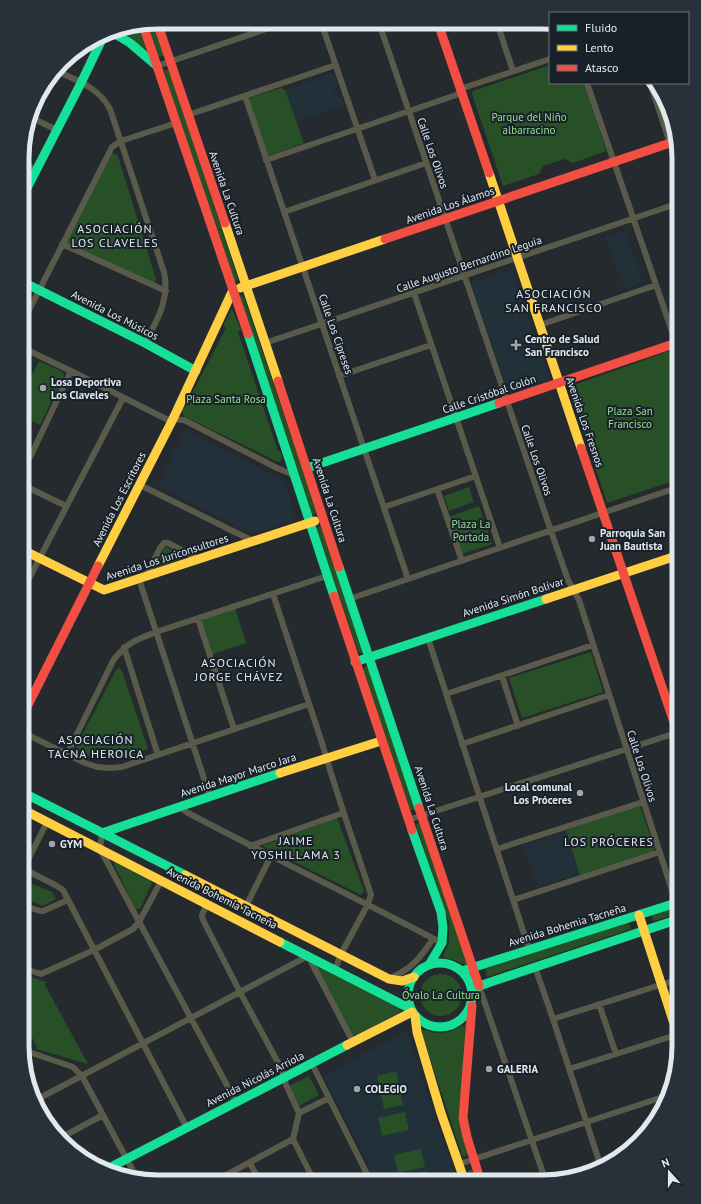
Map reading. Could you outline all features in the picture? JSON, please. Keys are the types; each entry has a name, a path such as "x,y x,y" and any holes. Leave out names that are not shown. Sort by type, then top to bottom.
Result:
{"street":[{"name":"Avenida La Cultura","path":"159,29 266,344 479,986"},
{"path":"157,66 267,29"},
{"path":"323,29 374,180"},
{"name":"Calle Los Olivos","path":"381,29 551,531 568,580 579,600 643,802 672,886"},
{"name":"Avenida Los Fresnos","path":"440,29 672,716"},
{"path":"499,29 513,71"},
{"path":"145,30 233,290 381,741 441,912 443,928 442,943 430,965"},
{"path":"118,35 126,40 157,66"},
{"path":"29,184 100,43"},
{"path":"266,160 409,111 513,71 549,59"},
{"path":"188,115 336,65"},
{"path":"61,73 87,85 98,93 107,104 121,141 164,272 166,281 164,301 157,320 145,344"},
{"path":"588,84 672,329"},
{"path":"654,92 670,134"},
{"name":"Calle Los Cipreses","path":"245,96 408,579"},
{"path":"35,119 57,130"},
{"path":"29,310 112,147 121,141 176,123"},
{"name":"Avenida Los Álamos","path":"233,290 246,287 671,143"},
{"path":"284,212 426,163"},
{"path":"29,166 36,170"},
{"name":"Calle Augusto Bernardino Leguía","path":"266,344 672,205"},
{"path":"62,244 166,291"},
{"name":"Avenida Los Músicos","path":"29,285 196,371"},
{"path":"540,325 656,285"},
{"name":"Avenida Los Escritores","path":"29,703 173,419 233,290"},
{"path":"414,293 500,548"},
{"path":"339,376 431,345"},
{"name":"Calle Cristóbal Colón","path":"307,468 560,383 672,348"},
{"path":"29,351 166,419 184,420 277,468 294,475"},
{"path":"29,459 71,371"},
{"path":"29,578 122,398"},
{"path":"384,508 476,476"},
{"path":"140,485 253,541"},
{"path":"29,488 66,506"},
{"path":"437,489 462,561"},
{"path":"350,599 672,489"},
{"name":"Avenida Los Juriconsultores","path":"29,553 104,590 324,518"},
{"path":"198,559 164,543 143,578 156,632 210,797"},
{"name":"Avenida Simón Bolívar","path":"355,662 672,557"},
{"path":"67,754 114,659 130,643 156,632 327,576"},
{"path":"273,594 343,813 371,894 368,904 341,954 335,970"},
{"path":"198,619 234,729"},
{"path":"428,638 529,950"},
{"path":"446,694 593,645"},
{"path":"124,648 158,754"},
{"path":"502,676 518,726"},
{"path":"462,744 609,695"},
{"path":"29,735 91,765 110,768 122,767 309,704"},
{"path":"408,820 626,749 672,736"},
{"name":"Avenida Mayor Marco Jara","path":"102,833 381,741"},
{"name":"Avenida Bohemia Tacneña","path":"29,796 389,979 402,981 414,977"},
{"path":"497,849 643,802"},
{"path":"179,807 250,846 368,904 442,943"},
{"name":"Avenida Bohemia Tacneña","path":"29,813 335,970 413,1012"},
{"path":"250,846 343,813"},
{"path":"29,859 47,822"},
{"path":"102,833 100,849 236,1102"},
{"path":"513,900 660,852"},
{"path":"246,906 271,856"},
{"path":"29,874 61,888 187,1128"},
{"path":"29,970 41,974 94,950 133,929 139,922 161,881"},
{"path":"29,907 42,911 68,900"},
{"path":"207,904 202,915 203,920 282,1070 286,1085 299,1113 293,1139 311,1175"},
{"name":"Avenida Bohemia Tacneña","path":"462,971 672,905"},
{"path":"639,915 672,1018"},
{"path":"413,1012 425,1024 434,1027 445,1027 454,1024 463,1018 469,1010 472,997 479,986 672,921"},
{"path":"389,979 411,966 421,957 433,939"},
{"path":"40,1098 308,956 353,1042"},
{"path":"463,1175 441,1113 417,1032 413,1012 408,1000 410,984 414,977 421,970 438,963 447,964 462,971 468,978 471,986 472,997 463,1118 478,1175"},
{"path":"535,967 599,1162"},
{"path":"553,1019 672,981"},
{"path":"479,986 544,1175"},
{"path":"600,1004 616,1054"},
{"name":"Avenida Nicolás Arriola","path":"112,1166 413,1012"},
{"path":"569,1069 672,1038"},
{"path":"29,1052 74,1067 82,1076 134,1173"},
{"path":"312,1064 368,1175"},
{"path":"299,1113 329,1098"},
{"path":"459,1164 661,1099"},
{"path":"65,1135 103,1115"},
{"path":"227,1175 293,1139"},
{"path":"250,1163 256,1175"}],"shaded area":[{"path":"333,73 337,83 333,90 336,95 341,97 345,104 296,121 285,90"},
{"path":"625,231 643,282 624,288 606,238"},
{"name":"Centro de Salud San Francisco","path":"512,269 550,380 509,394 471,283"},
{"path":"186,429 285,482 296,519 253,534 157,486"},
{"path":"566,831 579,873 538,888 524,845"},
{"path":"407,1031 434,1113 431,1116 433,1121 437,1122 456,1175 374,1175 323,1076"}],"green space":[{"path":"155,29 164,55 158,57 149,30"},
{"path":"141,30 146,47 143,50 121,34"},
{"name":"Parque del Niño albarracino","path":"549,65 549,84 585,84 606,151 573,163 565,159 543,166 539,174 503,186 472,94 473,91"},
{"path":"167,69 170,71 238,279 237,281 233,281 164,73"},
{"path":"281,88 285,90 304,143 268,156 266,155 249,102 250,98 254,96"},
{"path":"114,153 118,156 156,279 154,283 67,245 66,239 109,154"},
{"path":"241,295 244,297 317,512 316,514 311,514 239,296"},
{"name":"Plaza Santa Rosa","path":"232,309 241,330 238,332 278,451 280,451 282,455 281,461 278,462 184,416 181,410 182,406 185,407 226,328 223,326"},
{"name":"Plaza San Francisco","path":"669,351 672,360 672,481 607,503 569,387"},
{"path":"39,361 63,372 64,376 40,425 29,419 29,381"},
{"path":"469,487 474,502 449,511 444,496"},
{"name":"Plaza La Portada","path":"479,506 492,544 462,554 449,517"},
{"path":"320,526 322,528 363,651 362,653 358,652 317,530 317,527"},
{"path":"166,547 184,556 184,558 156,568 154,566"},
{"path":"235,608 246,643 210,655 199,620"},
{"path":"591,652 603,692 522,718 509,678"},
{"path":"366,666 369,668 416,808 415,810 410,810 363,670"},
{"path":"119,668 122,671 148,749 112,759 90,756 76,747 116,670"},
{"path":"640,805 655,851 580,876 566,830"},
{"path":"337,818 364,891 361,895 262,846"},
{"path":"418,823 421,824 468,963 467,966 454,960 444,958 443,956 449,942 449,922 416,825"},
{"path":"115,862 150,880 152,883 140,909 136,909 114,865"},
{"path":"29,883 52,892 56,899 43,906 29,900"},
{"path":"672,907 672,915 654,921 651,914"},
{"path":"628,921 631,929 487,977 485,969"},
{"path":"317,964 398,1006 402,1011 358,1035 352,1035 315,967"},
{"name":"Óvalo La Cultura","path":"441,974 456,980 462,995 456,1010 441,1016 426,1010 420,995 426,980"},
{"path":"29,976 46,982 45,985 88,1064 36,1049 37,1047 31,1038 29,1042"},
{"path":"466,1024 463,1074 458,1117 467,1153 464,1157 462,1155 420,1029 439,1033 449,1032"},
{"path":"396,1071 403,1105 384,1109 377,1076"},
{"path":"309,1076 319,1095 299,1106 289,1086"},
{"path":"405,1112 409,1130 382,1136 378,1118"},
{"path":"421,1149 425,1167 398,1173 394,1155"},
{"path":"473,1169 475,1175 468,1175 467,1171"},
{"path":"426,1171 427,1175 408,1175"}],"traffic: fast":[{"path":"117,35 130,43 157,66"},
{"path":"29,184 100,43"},
{"path":"29,285 145,343 196,371"},
{"path":"248,334 334,596"},
{"path":"307,468 499,403"},
{"path":"339,567 419,808"},
{"path":"355,662 546,599"},
{"path":"102,833 280,773"},
{"path":"29,796 185,875"},
{"path":"412,830 441,912 443,927 442,943 429,965"},
{"path":"462,971 672,904"},
{"path":"472,993 479,986 672,921"},
{"path":"280,942 411,1009"},
{"path":"440,963 452,965 463,972 470,983 472,995 470,1007 463,1018 452,1025 440,1027 428,1025 417,1018 410,1007 408,995 410,983 417,972 428,965 440,963"},
{"path":"112,1166 347,1045"}],"traffic: slow":[{"path":"489,173 581,448"},
{"path":"225,223 278,381"},
{"path":"240,288 385,239"},
{"path":"98,566 173,419 233,290"},
{"path":"29,553 104,590 315,521"},
{"path":"546,599 672,557"},
{"path":"280,773 381,741"},
{"path":"29,813 280,942"},
{"path":"185,875 389,979 402,981 414,977"},
{"path":"639,915 672,1017"},
{"path":"347,1045 412,1012"},
{"path":"415,1016 417,1032 441,1113 463,1175"}],"traffic: jam":[{"path":"159,29 225,223"},
{"path":"440,29 489,173"},
{"path":"145,30 248,334"},
{"path":"385,239 671,143"},
{"path":"499,403 672,344"},
{"path":"278,381 339,567"},
{"path":"581,448 672,716"},
{"path":"29,703 98,566"},
{"path":"334,596 412,830"},
{"path":"419,808 479,986"},
{"path":"472,1006 463,1118 467,1137 479,1175"}],"place":[{"name":"Centro de Salud San Francisco","path":"516,345"},
{"name":"Losa Deportiva Los Claveles","path":"43,388"},
{"name":"Parroquia San Juan Bautista","path":"592,539"},
{"name":"Local comunal Los Próceres","path":"580,793"},
{"name":"GYM","path":"52,844"},
{"name":"GALERIA","path":"489,1069"},
{"name":"COLEGIO","path":"357,1089"}],"district":[{"name":"ASOCIACIÓN LOS CLAVELES","path":"115,236"},
{"name":"ASOCIACIÓN SAN FRANCISCO","path":"554,301"},
{"name":"ASOCIACIÓN JORGE CHÁVEZ","path":"239,670"},
{"name":"ASOCIACIÓN TACNA HEROICA","path":"96,747"},
{"name":"LOS PRÓCERES","path":"609,842"},
{"name":"JAIME YOSHILLAMA 3","path":"296,848"}]}
